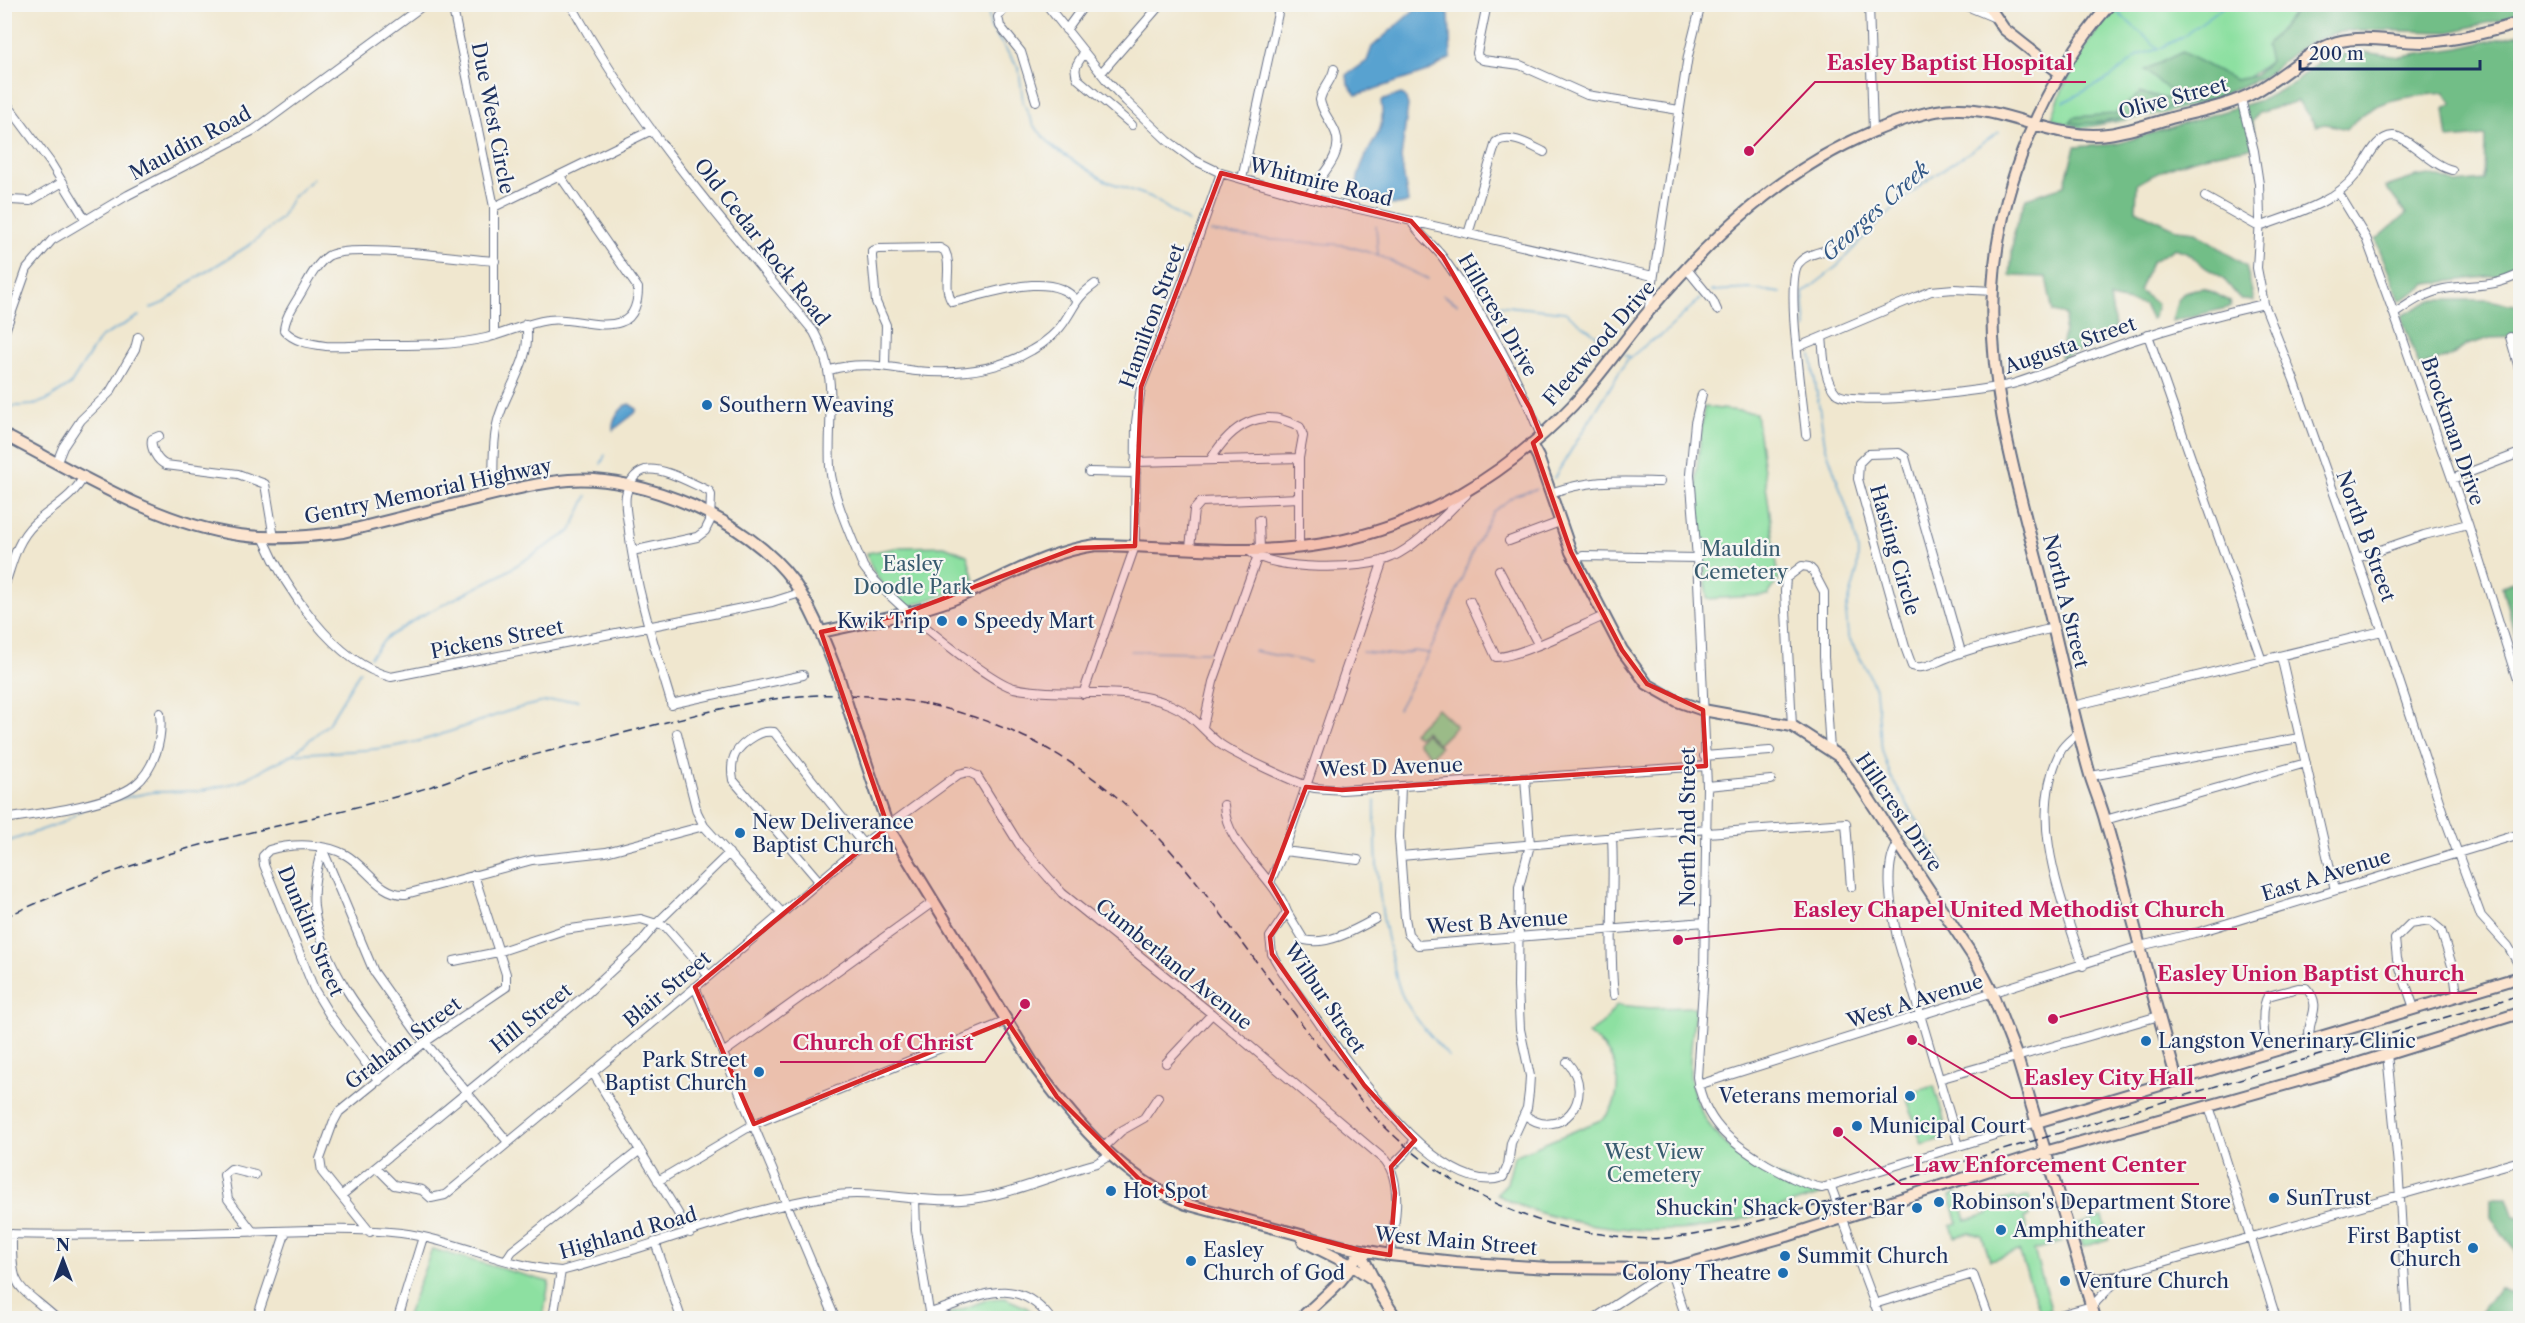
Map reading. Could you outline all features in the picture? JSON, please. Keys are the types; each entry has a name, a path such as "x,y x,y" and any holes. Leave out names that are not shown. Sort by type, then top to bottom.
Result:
{"main road":[{"path":"1987,4 2004,29 2060,73"},
{"name":"North A Street","path":"2110,4 2085,33 2060,73 2034,124 2004,214 1993,291 1992,316 1997,387 2009,446 2079,732 2177,1080"},
{"name":"Olive Street","path":"2034,124 2063,131 2105,134 2232,103 2276,80 2313,52 2344,40 2431,42 2474,36 2520,23"},
{"name":"Fleetwood Drive","path":"821,632 911,613 952,599 1048,556 1096,545 1255,553 1331,543 1397,524 1432,510 1474,487 1541,435 1587,390 1686,268 1727,227 1814,161 1874,131 1937,110 1955,108 1985,111 2034,124"},
{"name":"Gentry Memorial Highway","path":"4,435 162,514 188,524 236,535 311,537 343,532 541,483 571,480 628,485 664,494 711,515 748,539 782,568 800,593 821,632"},
{"name":"Hillcrest Drive","path":"1531,444 1538,457 1574,559 1622,650 1647,684 1677,701 1703,710 1792,726 1830,750 1850,770 1976,961 1993,994 2017,1057 2095,1318"},
{"name":"West Main Street","path":"821,632 838,675 888,827 1007,1021 1057,1097 1106,1152 1139,1179 1163,1194 1186,1204 1359,1250 1434,1261 1549,1268 1670,1269 1843,1218 2045,1152 2387,1054 2520,1013"},
{"path":"2037,1122 2520,977"},
{"path":"1279,1230 1353,1266 1374,1280"},
{"path":"1301,1318 1353,1266 1359,1250"},
{"path":"1359,1250 1396,1318"},
{"path":"2082,1274 2096,1280 2119,1278"}],"street":[{"name":"Mauldin Road","path":"4,334 20,285 34,259 52,240 85,219 254,130 425,4"},
{"name":"Due West Circle","path":"452,4 494,207 652,130"},
{"name":"Old Cedar Rock Road","path":"571,4 614,78 652,130 814,332 830,370 832,396 830,468 834,486 854,543 870,578 897,604 911,613"},
{"path":"1008,4 999,17 1000,26 1022,52 1036,101"},
{"name":"Whitmire Road","path":"1046,4 1084,53 1126,101 1168,141 1194,159 1221,173 1308,197 1653,276"},
{"path":"1066,30 1085,4"},
{"path":"1101,73 1161,4"},
{"path":"1242,179 1280,4"},
{"path":"1487,4 1478,57 1483,60 1521,65 1587,95 1679,110"},
{"path":"1648,313 1688,56 1701,4"},
{"path":"1869,4 1874,131"},
{"path":"1962,4 1994,17"},
{"path":"1084,53 1074,72 1077,79 1132,125"},
{"path":"1308,197 1336,155 1338,148 1337,137 1320,100 1334,69"},
{"name":"North B Street","path":"2241,99 2258,173 2257,268 2264,304 2294,380 2481,916 2508,946 2520,967"},
{"path":"4,100 63,182 85,219"},
{"path":"2205,197 2259,227 2311,208 2338,192 2356,175 2381,141 2392,136 2404,138 2432,162 2452,170"},
{"path":"1468,234 1496,142 1508,139 1526,143 1544,152"},
{"name":"Hamilton Street","path":"1083,694 1135,546 1136,413 1141,387 1184,278 1221,173"},
{"path":"495,261 425,254 335,253 321,262 284,322 284,330 289,337 327,346 428,344 494,336 526,324 550,319 620,323 628,318 638,298 638,288 560,176"},
{"path":"4,194 10,200 30,201 63,182"},
{"name":"Brockman Drive","path":"2338,192 2366,238 2394,314 2468,524 2520,689"},
{"path":"494,207 494,336"},
{"name":"Hillcrest Drive","path":"1411,221 1418,233 1443,256 1490,332 1530,408 1541,435"},
{"path":"1806,435 1793,300 1793,273 1799,263 1810,255 1835,247 1851,236"},
{"path":"885,365 886,325 876,302 872,251 940,248 945,251 948,267 947,295 952,303 1010,288 1039,285 1070,292 1076,300"},
{"path":"1686,268 1713,301 1717,310"},
{"path":"2394,314 2428,294 2459,287 2492,286 2520,274"},
{"path":"830,370 859,364 885,365 947,374 981,370 1032,350 1050,338 1066,320 1076,300 1095,284"},
{"path":"1798,348 1931,291 1954,289 1993,291"},
{"name":"Augusta Street","path":"1822,337 1829,382 1837,393 1846,399 1910,397 2015,383 2148,335 2264,304"},
{"path":"492,495 496,430 506,395 524,357 528,333 526,324"},
{"path":"2148,335 2262,661"},
{"path":"2510,337 2520,372"},
{"path":"57,462 63,447 81,420 110,392 132,356 138,338"},
{"name":"North 2nd Street","path":"1702,394 1695,423 1690,474 1697,558 1707,786 1705,922 1698,1085 1713,1121 1737,1147 1782,1174 1810,1185 1831,1187"},
{"path":"1211,459 1228,434 1250,421 1266,418 1291,422 1300,427 1303,436 1299,458 1299,547"},
{"name":"Pickens Street","path":"159,436 151,442 161,463 238,474 265,484 269,537 295,595 328,635 374,673 391,677 772,602 800,593"},
{"name":"Hasting Circle","path":"1961,652 1905,457 1899,453 1868,454 1859,463 1858,479 1909,662 1917,668 1961,652 2054,628"},
{"path":"2452,479 2520,453"},
{"path":"1135,462 1299,458"},
{"path":"632,551 697,537 705,531 711,515 709,491 679,477 654,469 643,470 628,485 626,498 632,551 648,627 671,705 803,675"},
{"path":"1089,471 1136,473"},
{"path":"4,587 8,561 33,525 70,495 84,476"},
{"path":"1550,493 1571,486 1608,480 1660,482"},
{"path":"1255,553 1276,563 1313,566 1351,566 1383,560 1410,545 1474,487"},
{"path":"1190,548 1194,510 1201,502 1299,498"},
{"path":"1203,728 1213,682 1255,553 1259,520"},
{"path":"1509,541 1560,522"},
{"path":"2357,558 2424,535 2468,524"},
{"path":"1574,559 1583,556 1697,558"},
{"path":"1270,882 1284,851 1383,560"},
{"path":"1792,726 1786,578 1802,566 1809,567 1817,576 1824,592 1824,657 1830,750"},
{"path":"1499,570 1538,644"},
{"path":"1470,601 1496,657 1503,657 1538,644 1604,616"},
{"name":"West D Avenue","path":"911,613 972,663 993,678 1012,687 1083,694 1134,694 1160,701 1187,712 1228,749 1306,786 1342,790 1706,766"},
{"path":"2073,706 2382,631"},
{"path":"2281,656 2335,890"},
{"path":"4,819 102,800 123,793 136,785 150,769 156,753 161,722 160,713"},
{"path":"819,881 733,780 731,766 733,757 744,743 765,731 774,732 863,844"},
{"path":"2079,732 2061,750 2050,781 2046,804 2053,865 2083,966"},
{"path":"677,733 697,812 704,826 782,913"},
{"path":"2091,776 2299,738"},
{"path":"1704,756 1770,751"},
{"path":"2105,820 2306,763"},
{"name":"Cumberland Avenue","path":"888,827 959,774 973,773 1019,844 1047,879 1084,912 1212,1014 1375,1150 1391,1167"},
{"path":"1525,778 1530,844 1519,887 1518,987 1520,1029 1530,1076 1527,1108 1524,1114 1540,1123 1550,1123 1561,1120 1577,1107 1580,1089 1578,1079 1575,1071 1567,1062"},
{"path":"1707,786 1771,780"},
{"name":"West B Avenue","path":"1401,786 1401,856 1405,918 1408,934 1418,945 1705,922"},
{"name":"Wilbur Street","path":"1224,805 1225,818 1238,842 1281,896 1287,912 1270,938 1272,954 1277,964 1364,1085 1414,1140 1459,1171 1480,1180 1494,1180 1503,1177 1508,1165 1511,1143 1524,1114"},
{"path":"1401,856 1612,837 1846,823 1851,887"},
{"path":"474,875 548,857 606,852 704,826"},
{"name":"Blair Street","path":"377,1168 394,1185 422,1190 431,1198 445,1195 709,976 863,844 888,827"},
{"name":"East A Avenue","path":"2140,946 2199,932 2520,834"},
{"path":"1612,837 1611,956 1614,995"},
{"path":"1899,843 1893,850 1891,859 1892,914 1959,1146"},
{"name":"Dunklin Street","path":"379,1081 329,1014 314,989 264,865 263,856 269,850 276,848 303,845 346,855 377,883 396,895 474,875"},
{"path":"322,848 374,972 425,1042 508,1142"},
{"path":"322,848 317,865 314,906 321,933 350,996 363,1017 400,1062"},
{"path":"1284,851 1358,860"},
{"name":"Hill Street","path":"342,1195 584,996 637,947 657,923 729,853"},
{"name":"Graham Street","path":"370,1232 322,1172 320,1159 329,1131 339,1112 425,1042 506,987 506,974 474,875"},
{"path":"723,1053 933,902"},
{"path":"1287,912 1304,940 1312,942 1337,937 1375,919"},
{"path":"454,961 498,952 564,930 641,919 666,927 709,976"},
{"path":"2414,1008 2397,959 2395,939 2410,924 2430,921 2441,930 2454,972 2457,995"},
{"name":"West A Avenue","path":"1698,1085 2083,966 2140,946"},
{"path":"695,987 835,1318"},
{"path":"2268,1053 2263,1014 2264,1003 2268,996 2306,988 2315,1004 2309,1033 2310,1039"},
{"path":"1166,1063 1212,1014"},
{"path":"1939,1079 2159,1016"},
{"path":"658,1181 754,1124 1007,1021"},
{"path":"2387,1054 2408,1318"},
{"path":"593,1073 690,1233"},
{"name":"Highland Road","path":"8,1234 45,1236 286,1231 370,1232 423,1237 506,1260 561,1271 787,1205 852,1193 958,1200 1005,1193 1097,1163 1121,1131 1144,1118 1158,1097"},
{"path":"2209,1106 2248,1237 2276,1318"},
{"path":"1880,1318 1831,1187 2037,1122"},
{"path":"1390,1255 1395,1193 1394,1174 1391,1167 1414,1140"},
{"path":"506,1260 512,1251 640,1150"},
{"path":"2049,1318 2092,1306 2119,1278 2142,1268 2520,1161"},
{"path":"253,1232 228,1199 224,1175 231,1169 255,1176"},
{"path":"915,1198 916,1230 930,1316 975,1296 1002,1290 1034,1303 1050,1318"},
{"path":"257,1318 286,1231"},
{"path":"8,1234 15,1281 22,1291 56,1318"},
{"path":"398,1318 423,1237"},
{"path":"655,1242 681,1318"},
{"path":"1595,1318 1670,1269 1686,1318"},
{"path":"553,1318 561,1271"},
{"path":"1874,1304 1973,1274 1989,1318"}],"highlighted area":[{"path":"1221,173 1411,221 1443,257 1530,408 1541,436 1533,443 1571,552 1622,650 1647,684 1703,710 1706,766 1342,790 1306,787 1270,882 1287,912 1270,937 1272,954 1364,1085 1415,1140 1391,1167 1395,1193 1390,1255 1359,1250 1186,1204 1139,1179 1057,1097 1007,1021 754,1124 695,987 888,827 821,632 900,615 1076,548 1135,546 1141,387"}],"green space":[{"path":"2302,4 2520,4 2520,15 2450,32 2359,30 2334,33 2303,46 2263,77 2215,98 2103,122 2079,124 2070,122 2074,117 2114,114 2140,93 2169,99 2171,92 2145,70 2182,52 2235,80 2255,76 2270,61 2266,46"},
{"path":"2120,5 2307,5 2282,53 2218,99 2163,113 2081,128 2052,119 2063,88 2079,57"},
{"path":"2520,34 2520,264 2502,275 2428,284 2400,301 2376,240 2406,214 2386,187 2430,175 2456,183 2484,180 2485,136 2448,139 2444,109 2452,104 2445,93 2392,100 2369,110 2347,129 2325,124 2316,126 2298,101 2258,113 2252,122 2256,147 2224,151 2194,159 2137,184 2136,210 2178,230 2196,232 2246,266 2254,301 2241,300 2222,277 2186,252 2175,248 2151,262 2139,291 2157,304 2154,317 2151,319 2144,305 2110,298 2117,338 2060,358 2066,315 2053,312 2046,277 2010,276 2014,231 2026,198 2064,186 2075,147 2116,144 2264,99 2294,83 2320,61 2356,51 2400,57 2459,48"},
{"path":"2203,288 2230,301 2231,307 2172,321 2180,297 2188,291"},
{"path":"2431,300 2488,300 2520,306 2520,337 2490,338 2467,345 2452,356 2419,366 2401,316"},
{"name":"Mauldin Cemetery","path":"1704,407 1756,413 1779,579 1768,595 1707,599 1696,476"},
{"name":"Easley Doodle Park","path":"944,546 967,555 975,584 907,607 877,577 867,553 901,547"},
{"path":"2520,577 2520,653 2502,587"},
{"path":"1437,708 1456,726 1438,744 1425,731 1418,737 1413,732"},
{"path":"1425,733 1440,747 1431,756 1417,742"},
{"name":"West View Cemetery","path":"1617,1005 1651,1008 1695,1007 1690,1073 1698,1104 1708,1124 1722,1141 1758,1167 1822,1194 1722,1224 1656,1230 1598,1226 1543,1214 1496,1194 1507,1183 1514,1156 1603,1119 1609,1112 1616,1095 1615,1067 1604,1048 1588,1034 1602,1024"},
{"path":"1934,1086 1948,1132 1943,1134 1944,1138 1922,1145 1907,1099 1912,1097 1911,1093"},
{"path":"1958,1193 1966,1220 1988,1214 1987,1209 1992,1207 1991,1203 2029,1196 2032,1208 2027,1209 2029,1216 2024,1218 2030,1238 2056,1231 2062,1242 2034,1250 2051,1309 2040,1312 2019,1251 1990,1260 1982,1236 1969,1233 1955,1237 1951,1225 1958,1223 1950,1196"},
{"path":"2491,1198 2507,1198 2514,1217 2520,1218 2520,1266 2518,1256 2491,1217"},
{"path":"2103,1217 2109,1239 2083,1247 2076,1225"},
{"path":"432,1249 549,1282 543,1318 406,1318"},
{"path":"2520,1284 2520,1318 2477,1318 2499,1288 2514,1294"},
{"path":"1005,1298 1027,1308 1038,1318 939,1318 989,1299"}],"water":[{"path":"1421,4 1441,5 1449,14 1451,58 1427,72 1356,95 1348,84 1347,75 1367,61 1372,47"},
{"path":"1401,94 1405,96 1408,105 1401,158 1408,202 1396,205 1374,201 1355,194 1361,166 1380,128 1381,101"},
{"path":"629,404 637,409 635,413 613,430 617,415"}],"waterway":[{"name":"Georges Creek","path":"988,4 990,26 1019,69 1023,102 1034,126 1055,149 1106,181 1151,197 1189,223"},
{"name":"Georges Creek","path":"2064,102 2111,77 2139,55 2159,49 2182,37 2227,4"},
{"path":"2117,12 2158,48"},
{"name":"Georges Creek","path":"1806,329 1803,293 1833,270 1876,225 1922,184 1999,132"},
{"path":"151,308 166,302 188,283 251,244 281,218 292,198 313,179"},
{"path":"1376,226 1378,254"},
{"name":"Georges Creek","path":"1211,232 1261,239 1344,245 1378,255 1428,279"},
{"name":"Georges Creek","path":"1711,291 1751,289 1781,293"},
{"name":"Georges Creek","path":"1443,295 1457,304"},
{"path":"1554,478 1627,360 1649,342 1662,335 1700,299"},
{"name":"Georges Creek","path":"1488,304 1565,312 1605,342"},
{"path":"4,407 33,405 47,400 70,385 100,338 139,316"},
{"name":"Georges Creek","path":"1625,355 1630,357"},
{"path":"1811,355 1825,445 1853,525 1858,551 1857,572 1846,611 1848,637 1876,691 1882,750 1891,777 1943,864"},
{"path":"601,464 605,455"},
{"path":"1398,709 1429,653 1474,548 1494,511 1515,495 1536,489"},
{"path":"370,657 386,638 419,617 501,575 571,531 587,496"},
{"path":"1131,651 1212,652"},
{"path":"1254,651 1310,662"},
{"path":"1362,652 1397,655 1414,651 1428,653"},
{"path":"113,800 153,792 199,791 239,782 293,754 328,724 360,671"},
{"path":"293,754 397,746 432,738 515,709 557,700 579,700"},
{"path":"1375,801 1381,903 1397,982 1414,1015 1449,1057"},
{"path":"4,843 64,822 83,809"}],"railway":[{"path":"4,917 103,876 171,853 379,801 520,759 712,711 790,697 826,695 863,696 936,706 972,716 1040,745 1096,780 1141,819 1199,885 1320,1048 1374,1116 1424,1161 1480,1196 1542,1221 1575,1230 1645,1239 1710,1232 1836,1200 2520,995"}],"place":[{"name":"Easley Baptist Hospital","path":"1749,151"},
{"name":"Southern Weaving","path":"707,405"},
{"name":"Kwik Trip","path":"942,621"},
{"name":"Speedy Mart","path":"962,621"},
{"name":"New Deliverance Baptist Church","path":"740,833"},
{"name":"Easley Chapel United Methodist Church","path":"1678,940"},
{"name":"Church of Christ","path":"1025,1004"},
{"name":"Easley Union Baptist Church","path":"2053,1019"},
{"name":"Easley City Hall","path":"1912,1040"},
{"name":"Langston Venerinary Clinic","path":"2146,1041"},
{"name":"Park Street Baptist Church","path":"759,1072"},
{"name":"Veterans memorial","path":"1910,1096"},
{"name":"Municipal Court","path":"1857,1126"},
{"name":"Law Enforcement Center","path":"1838,1132"},
{"name":"Hot Spot","path":"1111,1191"},
{"name":"SunTrust","path":"2274,1198"},
{"name":"Robinson's Department Store","path":"1939,1202"},
{"name":"Shuckin' Shack Oyster Bar","path":"1917,1208"},
{"name":"Amphitheater","path":"2001,1230"},
{"name":"First Baptist Church","path":"2473,1248"},
{"name":"Summit Church","path":"1785,1256"},
{"name":"Easley Church of God","path":"1191,1261"},
{"name":"Colony Theatre","path":"1783,1273"},
{"name":"Venture Church","path":"2065,1281"}]}
